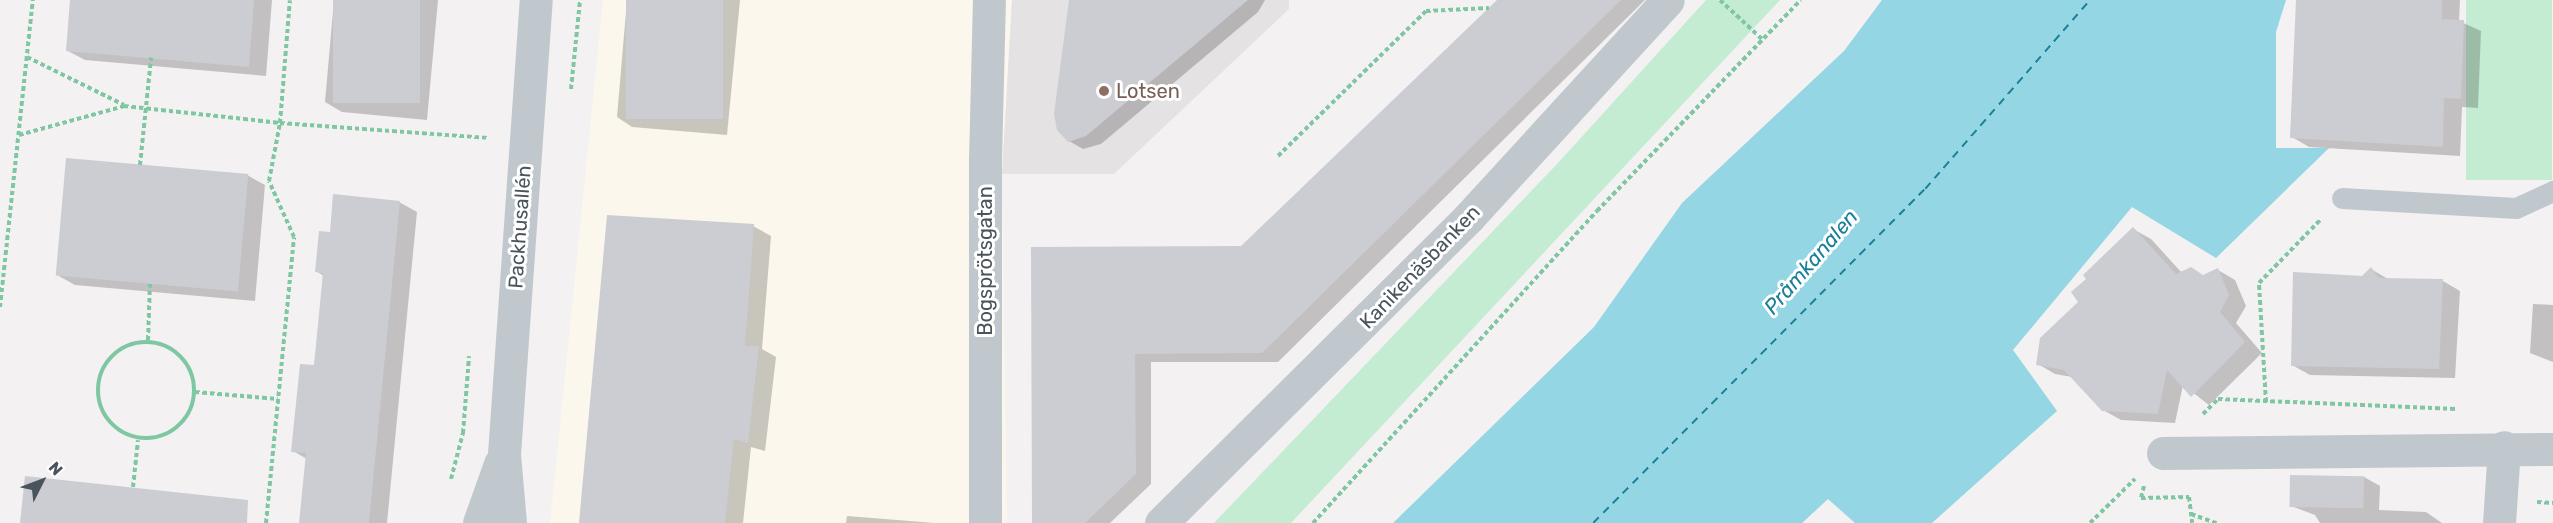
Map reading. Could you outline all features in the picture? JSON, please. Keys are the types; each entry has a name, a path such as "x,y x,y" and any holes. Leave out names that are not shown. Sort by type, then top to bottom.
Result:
{"street":[{"name":"Packhusallén","path":"510,523 504,454 537,0"},
{"name":"Bogsprötsgatan","path":"985,523 985,161 989,0"},
{"name":"Kanikenäsbanken","path":"1161,523 1461,225 1668,0"},
{"path":"2163,453 2504,447 2553,449"},
{"path":"2499,523 2504,447"},
{"name":"Packhusallén","path":"479,523 504,454"}],"lane":[{"path":"2342,198 2516,208 2553,191"}],"path":[{"path":"0,307 33,0"},
{"path":"266,523 294,237 269,181 280,123 290,0"},
{"path":"1720,0 1763,40"},
{"path":"1313,523 1597,211 1800,0"},
{"path":"1278,156 1426,11 1489,8"},
{"path":"27,57 124,105"},
{"path":"140,165 151,58"},
{"path":"19,135 124,105 280,123 488,138 487,150"},
{"path":"2266,402 2259,283 2342,198"},
{"path":"148,340 150,284"},
{"path":"148,340 172,348 189,367 195,392 188,416 169,433 138,440 120,431 103,412 97,388 104,363 123,346 148,340"},
{"path":"448,489 463,433 470,351"},
{"path":"195,392 278,399"},
{"path":"133,488 138,440"},
{"path":"2090,523 2163,453"},
{"path":"2191,514 2216,523"}],"shaded area":[{"path":"603,0 1012,0 1002,174 1007,523 550,523"},
{"name":"Lotsen","path":"1012,0 1289,0 1289,9 1114,174 1002,174"}],"green space":[{"path":"1706,0 1780,0 1291,523 1214,523 1558,163"},
{"path":"2466,0 2552,0 2552,180 2466,180"}],"water":[{"name":"Pråmkanalen","path":"1882,0 2286,0 2276,32 2276,148 2329,148 2216,258 2132,207 2013,350 2057,411 1932,523 1855,523 1828,499 1802,523 1393,523 1594,327 1682,203 1844,51"}],"building":[{"path":"70,0 254,0 249,67 66,51"},
{"path":"333,0 420,0 420,103 333,103"},
{"path":"626,0 723,0 723,119 626,119"},
{"path":"1069,0 1248,0 1086,136 1068,142 1057,130 1054,114"},
{"path":"1497,0 1621,0 1262,353 1135,354 1136,474 1085,523 1032,523 1031,247 1241,246"},
{"path":"2296,0 2442,0 2442,19 2464,20 2461,99 2444,98 2443,147 2290,138"},
{"path":"66,158 248,174 238,292 56,276"},
{"path":"333,194 400,201 369,523 299,523 306,453 291,452 300,364 314,365 323,273 315,272 319,231 330,232"},
{"path":"607,215 754,224 745,346 759,346 748,443 734,439 725,523 579,523"},
{"path":"2133,227 2176,274 2191,267 2203,275 2218,268 2229,295 2220,312 2245,342 2191,397 2167,370 2158,414 2102,411 2064,370 2036,365 2040,338 2078,302 2071,292 2086,279 2083,275"},
{"path":"2371,267 2379,278 2443,279 2439,369 2291,366 2293,272 2362,276"},
{"path":"2290,475 2364,476 2363,508 2289,507"},
{"path":"25,476 248,500 247,523 20,523"}],"ferry route":[{"path":"1593,523 1925,189 2090,0"}],"place":[{"name":"Lotsen","path":"1104,91"}]}
